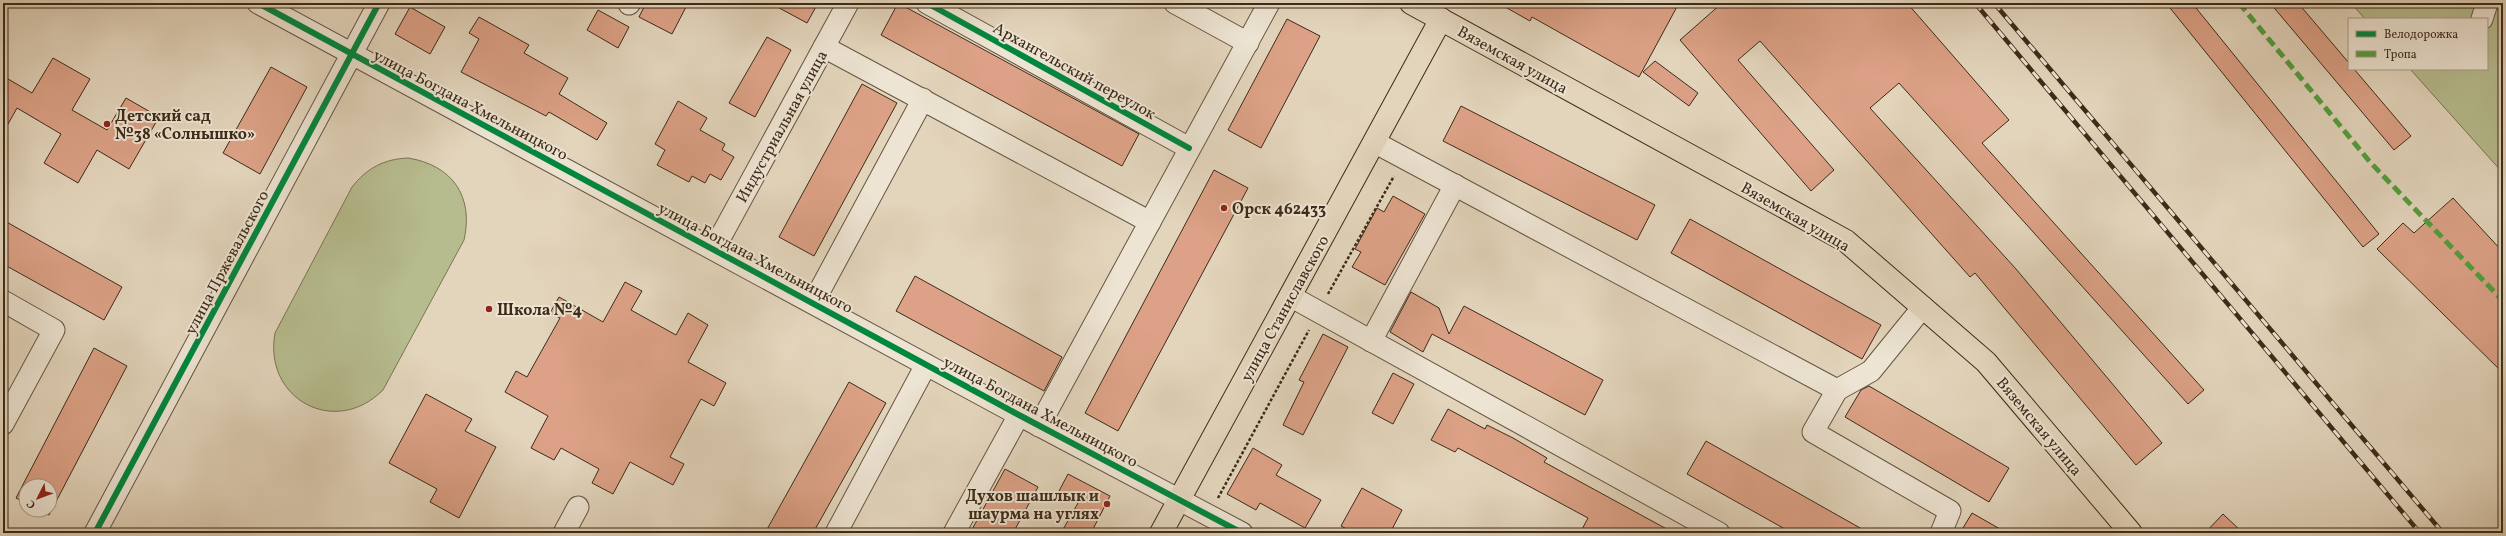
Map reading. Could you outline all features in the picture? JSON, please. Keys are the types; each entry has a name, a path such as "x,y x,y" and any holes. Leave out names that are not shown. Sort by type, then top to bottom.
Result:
{"main road":[{"name":"Вяземская улица","path":"1411,3 1846,241 1986,362 2131,533"},
{"name":"улица Станиславского","path":"1161,533 1441,19"}],"street":[{"name":"улица Пржевальского","path":"96,533 379,3"},
{"name":"Индустриальная улица","path":"714,249 848,3"},
{"name":"Архангельский переулок","path":"927,3 1189,148"},
{"path":"1175,3 1248,43"},
{"path":"1039,426 1269,3"},
{"path":"2482,18 2487,3"},
{"name":"улица Богдана Хмельницкого","path":"263,4 351,54 926,365 1242,533"},
{"path":"824,47 1150,222"},
{"path":"813,303 923,99"},
{"path":"1374,142 1837,390"},
{"path":"1371,341 1455,185"},
{"path":"1290,296 1719,533"},
{"path":"3,301 54,330 3,424"},
{"path":"1923,307 1872,371 1837,390 1814,432 1950,511 1941,533"},
{"path":"836,533 926,365"},
{"path":"954,533 1019,415"},
{"path":"564,533 578,507"}],"path":[{"path":"1208,515 1318,312 1404,158"}],"green space":[{"path":"2351,3 2503,3 2503,173 2411,70 2488,70 2488,18 2364,18"},
{"path":"408,158 437,168 448,175 456,185 466,210 464,240 383,390 364,404 344,411 325,410 306,404 291,393 280,376 274,356 275,333 352,187 358,180 377,166 391,160"}],"building":[{"path":"646,3 688,3 672,34 639,17"},
{"path":"770,3 818,3 807,23"},
{"path":"898,3 1139,134 1122,166 881,35"},
{"path":"1498,3 1679,3 1639,77 1532,17 1530,21"},
{"path":"1722,3 1907,3 2009,120 1982,143 2204,390 2188,404 1899,83 1870,108 2016,269 2162,443 2136,465 1975,273 1970,277 1760,41 1738,60 1834,170 1811,191 1680,40"},
{"path":"2166,3 2192,3 2379,234 2363,247"},
{"path":"2270,3 2298,3 2348,62 2348,70 2355,70 2411,136 2394,150"},
{"path":"410,7 445,27 430,54 395,34"},
{"path":"598,10 629,27 618,48 587,30"},
{"path":"479,17 529,45 524,53 568,78 559,94 607,123 597,140 549,112 546,116 461,72 479,39 469,33"},
{"path":"1287,19 1320,36 1261,148 1228,130"},
{"path":"767,37 791,50 755,117 729,103"},
{"path":"53,58 90,79 72,110 107,130 126,98 159,117 129,169 97,150 78,183 44,163 61,134 17,108 3,133 3,76 32,93"},
{"path":"1655,61 1698,93 1689,106 1643,72"},
{"path":"271,67 307,87 260,174 223,153"},
{"path":"862,84 897,103 814,256 779,237"},
{"path":"678,101 707,118 700,130 725,144 722,150 734,157 721,180 710,174 705,183 692,176 689,182 657,165 665,150 655,144"},
{"path":"1461,106 1655,205 1637,240 1443,141"},
{"path":"1214,170 1248,188 1118,431 1085,413"},
{"path":"1393,196 1425,214 1385,285 1352,267 1361,252 1355,249 1377,208 1384,212"},
{"path":"2453,198 2503,252 2503,373 2377,249 2403,223 2414,233"},
{"path":"1690,219 1881,325 1862,359 1671,253"},
{"path":"3,220 122,287 104,320 3,264"},
{"path":"915,276 1062,357 1044,391 896,311"},
{"path":"625,282 642,291 631,310 676,335 688,313 708,325 688,362 726,383 714,406 701,399 670,457 684,464 673,485 630,462 613,494 592,483 599,469 561,448 554,460 531,448 548,416 505,392 516,371 527,377 560,318 550,313 559,297 603,322"},
{"path":"1411,292 1439,308 1449,334 1464,306 1603,380 1585,415 1432,334 1423,352 1390,332"},
{"path":"1323,334 1348,347 1303,435 1283,425 1304,382 1299,380"},
{"path":"94,348 127,366 58,498 58,478 26,478"},
{"path":"1393,373 1414,384 1393,424 1372,413"},
{"path":"849,382 886,403 813,533 765,533"},
{"path":"1869,386 2009,468 1989,502 1845,417 1861,390"},
{"path":"426,394 472,419 465,431 496,447 459,518 430,502 437,489 389,463"},
{"path":"1448,409 1485,429 1487,425 1513,438 1547,458 1544,462 1674,533 1580,533 1588,518 1458,448 1455,452 1431,440"},
{"path":"1706,441 1869,533 1792,533 1687,474"},
{"path":"1253,448 1282,465 1276,475 1321,500 1305,528 1260,503 1256,510 1227,494"},
{"path":"1005,469 1038,487 1013,533 970,533"},
{"path":"1068,474 1110,496 1091,533 1061,533 1078,503 1058,493"},
{"path":"1362,488 1402,510 1390,533 1354,533 1341,526"},
{"path":"1972,513 2007,533 1960,533"},
{"path":"2223,514 2243,533 2205,533"}],"railway":[{"path":"1975,3 2420,533"},
{"path":"1994,3 2443,533"}],"marked path":[{"path":"2239,3 2370,162 2503,301"}],"cycle path":[{"path":"258,3 1019,415 1242,533"},
{"path":"95,533 379,3"},
{"path":"927,3 1189,148"}],"place":[{"name":"Детский сад №38 «Солнышко»","path":"107,124"},
{"name":"Орск 462433","path":"1224,208"},
{"name":"Школа №4","path":"489,309"},
{"name":"Духов шашлык и шаурма на углях","path":"1107,504"}]}
